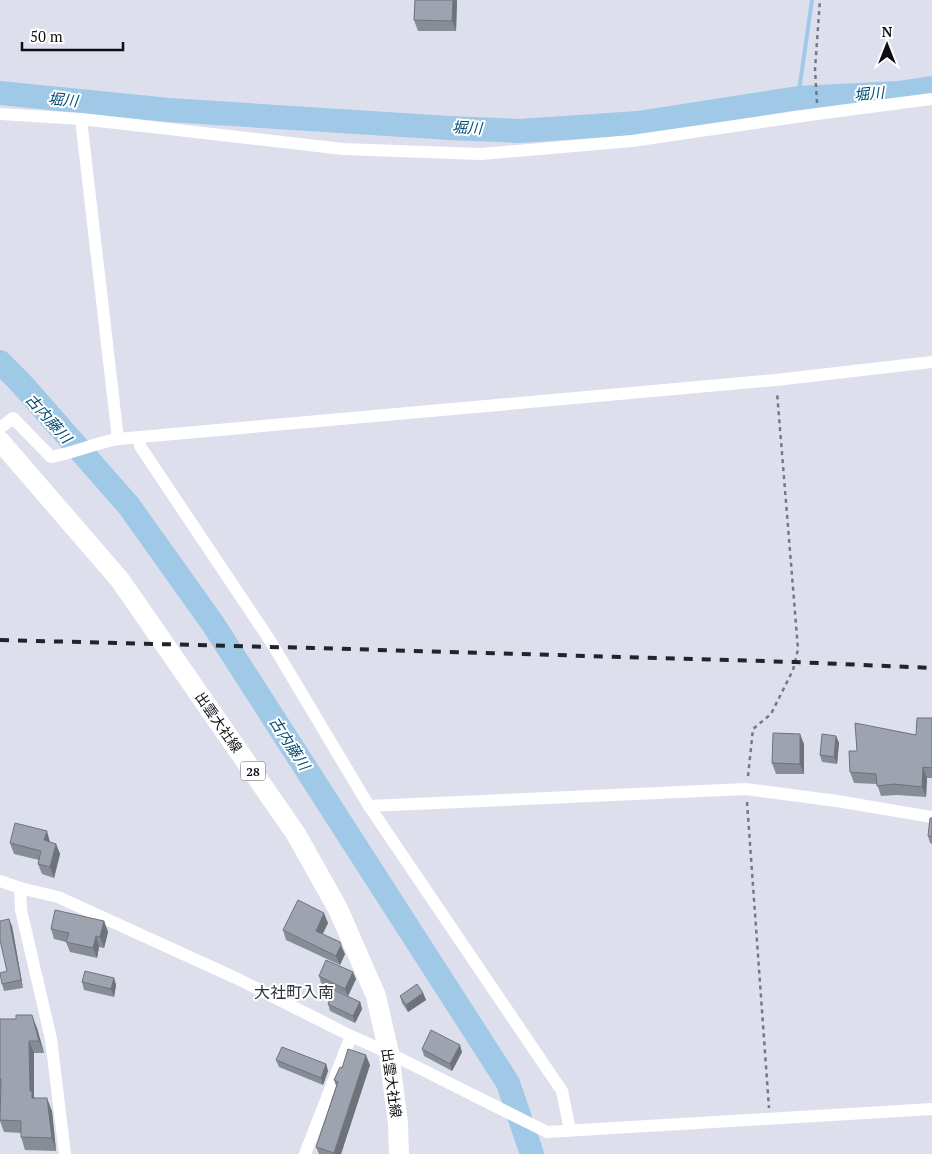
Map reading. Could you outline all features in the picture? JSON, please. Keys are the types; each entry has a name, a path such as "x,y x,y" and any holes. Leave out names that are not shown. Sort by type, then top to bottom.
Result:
{"main road":[{"name":"出雲大社線","path":"0,441 120,580 296,834 338,909 376,996 389,1053 398,1124 399,1154"}],"street":[{"path":"0,114 81,119 343,149 481,154 632,141 817,112 932,99"},
{"path":"81,119 118,438"},
{"path":"0,428 13,418 51,457 118,438 776,380 932,362"},
{"path":"140,436 140,446 271,642 369,806 562,1091 570,1130"},
{"path":"369,806 746,789 837,801 932,817"},
{"path":"0,881 58,897 238,978 351,1036 547,1132 932,1109"},
{"path":"20,888 21,910 51,1039 65,1154"},
{"path":"306,1154 351,1036"}],"path":[{"path":"817,112 815,69 820,0"},
{"path":"770,1119 746,789 753,729 771,714 793,670 798,649 776,380"}],"building":[{"path":"415,0 453,0 452,21 414,20"},
{"path":"917,718 932,718 932,768 923,767 922,787 894,784 877,786 876,774 850,772 849,751 857,751 855,723 916,735"},
{"path":"773,733 800,734 800,764 772,763"},
{"path":"822,734 836,736 834,757 820,755"},
{"path":"930,818 932,818 932,837 928,836"},
{"path":"15,823 47,831 44,840 56,844 50,867 38,864 41,851 10,843"},
{"path":"298,900 324,913 316,931 340,942 341,945 336,956 283,930"},
{"path":"55,910 104,921 100,937 96,936 93,948 66,942 69,933 51,929"},
{"path":"9,919 21,980 2,984 0,973 7,971 0,940 0,921"},
{"path":"326,960 353,972 345,989 319,976"},
{"path":"85,971 114,978 111,989 82,982"},
{"path":"417,984 423,993 406,1005 400,996"},
{"path":"334,990 360,1002 353,1016 328,1004"},
{"path":"16,1015 32,1015 39,1041 29,1041 30,1091 32,1091 32,1098 47,1098 52,1138 21,1137 21,1121 0,1120 0,1019 16,1019"},
{"path":"431,1030 460,1045 450,1064 422,1049"},
{"path":"282,1047 326,1064 321,1078 276,1060"},
{"path":"348,1049 366,1055 334,1153 316,1147 338,1082 334,1080 340,1067 342,1068"}],"waterway":[{"path":"798,98 812,0"},
{"name":"堀川","path":"0,93 169,110 519,131 638,123 798,98 898,93 932,88"},
{"name":"古内藤川","path":"0,362 20,382 129,506 213,624 508,1083 532,1154"}],"railway":[{"path":"0,640 795,662 932,668"}],"district":[{"name":"大社町入南","path":"294,992"}]}
